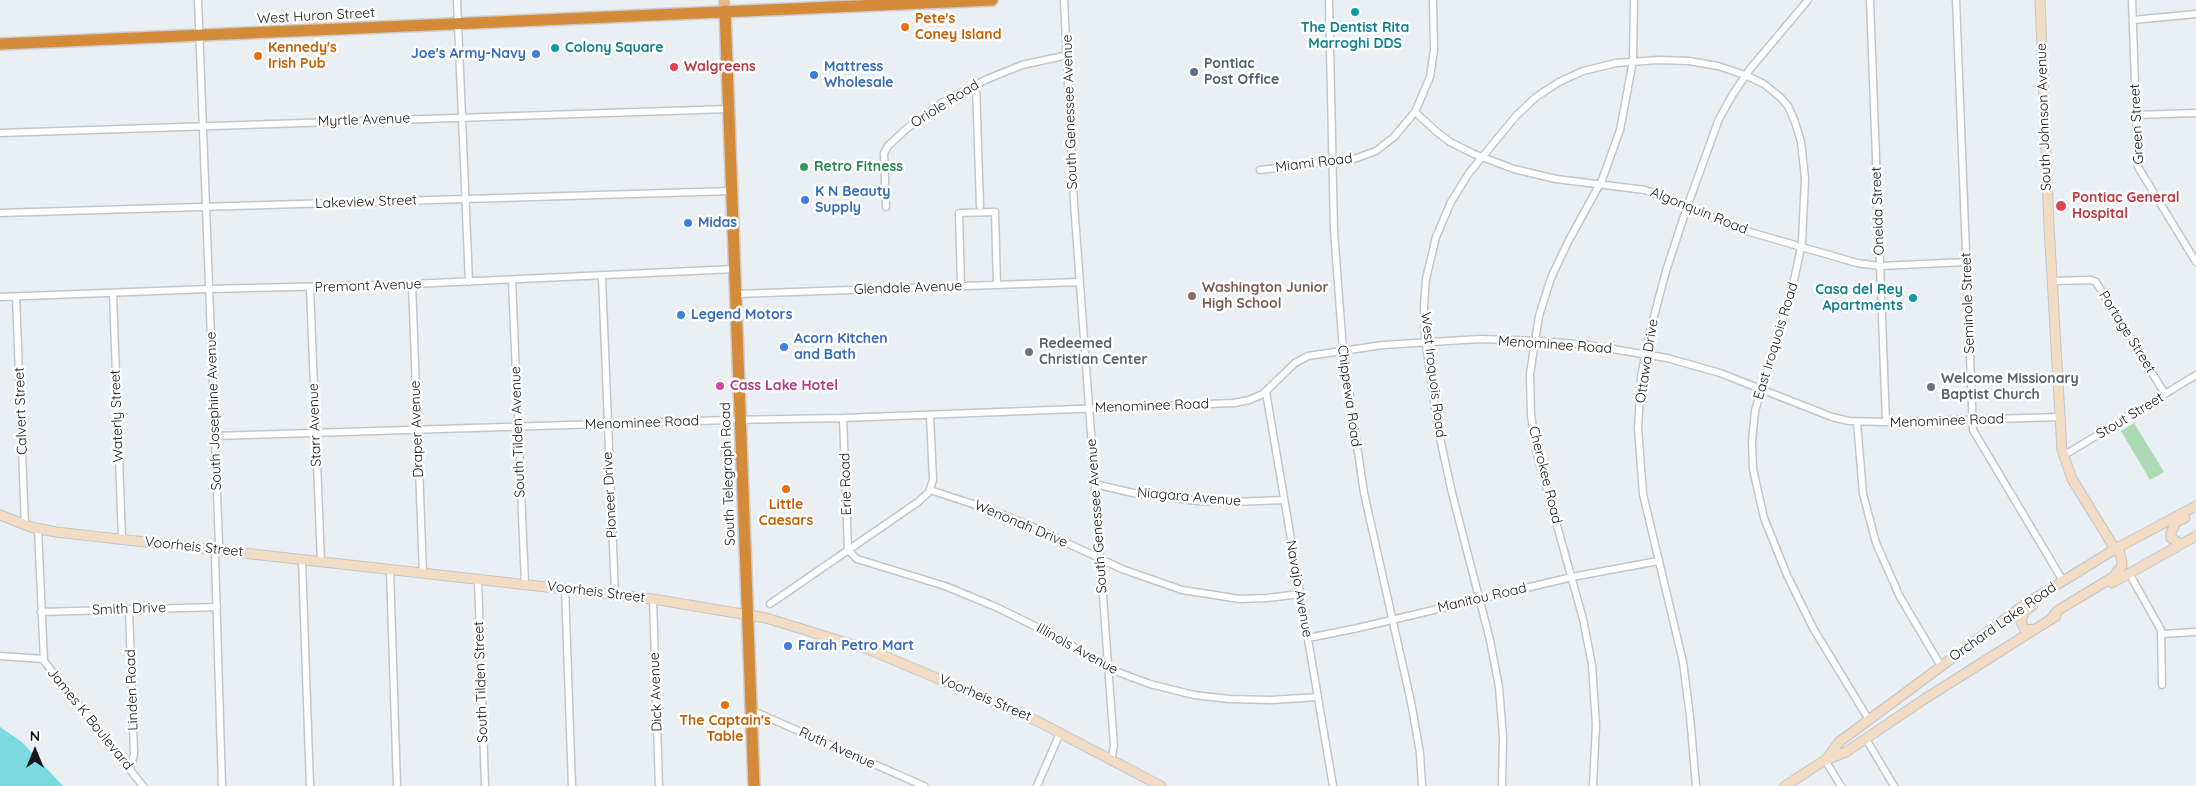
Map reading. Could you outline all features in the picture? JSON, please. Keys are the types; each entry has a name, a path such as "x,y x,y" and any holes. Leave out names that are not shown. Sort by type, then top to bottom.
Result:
{"highway":[{"name":"West Huron Street","path":"0,44 457,24 725,6 992,0"},
{"name":"South Telegraph Road","path":"725,6 754,786"}],"street":[{"name":"South Josephine Avenue","path":"198,0 219,544 215,556 222,786"},
{"path":"456,0 469,282"},
{"name":"South Genessee Avenue","path":"1064,0 1074,203 1114,752 1111,761"},
{"name":"Chippewa Road","path":"1329,0 1334,246 1342,350 1364,493 1413,713 1421,762 1422,786"},
{"name":"Miami Road","path":"1260,170 1332,163 1358,158 1381,148 1400,132 1415,112 1428,83 1433,66 1433,0"},
{"name":"Cherokee Road","path":"1593,786 1596,736 1594,680 1585,628 1534,440 1530,390 1534,341 1554,270 1599,184 1622,121 1633,61 1634,0"},
{"name":"Ottawa Drive","path":"1696,786 1692,729 1684,669 1674,619 1644,501 1639,459 1639,410 1645,354 1661,290 1687,206 1720,119 1745,75 1808,0"},
{"name":"Oneida Street","path":"1870,0 1886,422"},
{"name":"Seminole Street","path":"1956,0 1972,420 1975,435 2063,581"},
{"name":"South Johnson Avenue","path":"2040,0 2063,456 2072,478 2115,549"},
{"name":"Green Street","path":"2132,0 2139,169 2196,262"},
{"path":"2133,20 2196,14"},
{"name":"Oriole Road","path":"886,207 884,156 888,146 933,108 976,84 1022,65 1068,55"},
{"name":"East Iroquois Road","path":"1633,61 1689,61 1718,66 1745,75 1764,84 1780,97 1792,113 1798,128 1805,178 1805,215 1801,247 1792,290 1761,388 1753,421 1752,450 1755,482 1764,518 1786,575 1806,615 1869,720"},
{"name":"West Iroquois Road","path":"1502,786 1503,737 1499,687 1492,650 1444,457 1433,400 1426,341 1425,294 1434,246 1451,202 1482,157 1521,111 1553,86 1588,70 1633,61"},
{"path":"976,84 980,206"},
{"name":"Myrtle Avenue","path":"0,133 728,109"},
{"name":"Algonquin Road","path":"1415,112 1446,140 1482,157 1530,173 1645,190 1743,230 1857,263 1880,266 1966,262"},
{"path":"2136,115 2196,113"},
{"name":"Lakeview Street","path":"0,213 732,191"},
{"path":"961,286 959,213 994,212 997,285"},
{"name":"Premont Avenue","path":"0,297 602,277 735,269"},
{"name":"Pioneer Drive","path":"602,277 614,594"},
{"name":"South Tilden Avenue","path":"512,280 525,584"},
{"name":"Portage Street","path":"2053,281 2091,280 2097,283 2165,394"},
{"name":"Glendale Avenue","path":"736,294 1080,282"},
{"name":"Draper Avenue","path":"412,284 423,573"},
{"name":"Starr Avenue","path":"310,288 321,562"},
{"name":"Waterly Street","path":"113,293 122,539"},
{"name":"Calvert Street","path":"16,297 25,526"},
{"name":"Menominee Road","path":"215,436 844,418 1239,402 1256,398 1266,392 1301,359 1342,350 1426,341 1480,340 1588,345 1645,354 1704,368 1761,388 1832,417 1857,422 2060,417"},
{"name":"Stout Street","path":"2063,456 2196,375"},
{"name":"Navajo Avenue","path":"1266,392 1333,786"},
{"path":"770,604 918,502 930,490 933,480 930,414"},
{"name":"Erie Road","path":"844,418 848,550"},
{"path":"1857,422 1862,488 1876,543 1900,597 1941,666"},
{"name":"Niagara Avenue","path":"1095,484 1133,493 1181,499 1232,502 1284,500"},
{"name":"Wenonah Drive","path":"930,490 1019,521 1100,558 1164,584 1212,596 1258,599 1300,594"},
{"name":"Orchard Lake Road","path":"1825,760 1839,742 2010,615 2115,549 2196,506"},
{"path":"2181,544 2172,538 2172,528 2176,522 2196,512"},
{"name":"Voorheis Street","path":"0,516 38,529 653,598 766,618 870,650 1031,718 1161,786"},
{"name":"James K Boulevard","path":"38,529 44,659 143,786"},
{"name":"Orchard Lake Road","path":"1785,786 1825,760 1846,752 1922,700 2052,618 2196,536"},
{"path":"2052,618 2057,611 2113,577 2118,572 2122,566 2122,558 2115,549"},
{"name":"Illinois Avenue","path":"848,550 858,558 937,584 996,607 1049,632 1108,667 1150,684 1202,696 1257,700 1318,697"},
{"path":"302,560 310,786"},
{"name":"Manitou Road","path":"1308,638 1572,577 1658,561"},
{"path":"390,570 397,786"},
{"path":"2129,573 2159,624 2162,634 2162,685"},
{"name":"South Tilden Street","path":"478,579 484,786"},
{"path":"2035,629 2025,630 2022,627 2021,622 2024,612 2060,589 2063,581"},
{"path":"566,588 572,786"},
{"name":"Dick Avenue","path":"653,598 659,786"},
{"name":"Smith Drive","path":"41,612 217,607"},
{"name":"Linden Road","path":"130,610 134,754 130,769"},
{"path":"2162,634 2196,632"},
{"path":"0,656 44,659"},
{"path":"1915,685 1917,693 1922,700"},
{"name":"Ruth Avenue","path":"751,710 924,786"},
{"path":"1037,786 1060,733"},
{"path":"1866,738 1894,786"},
{"path":"1825,760 1841,786"}],"green space":[{"path":"2134,423 2164,472 2150,480 2121,431"}],"water":[{"path":"0,727 22,742 63,786 0,786"}],"place":[{"name":"The Dentist Rita Marroghi DDS","path":"1355,12"},
{"name":"Pete's Coney Island","path":"905,27"},
{"name":"Colony Square","path":"555,48"},
{"name":"Joe's Army-Navy","path":"536,54"},
{"name":"Kennedy's Irish Pub","path":"258,56"},
{"name":"Walgreens","path":"674,67"},
{"name":"Pontiac Post Office","path":"1194,72"},
{"name":"Mattress Wholesale","path":"814,75"},
{"name":"Retro Fitness","path":"804,167"},
{"name":"K N Beauty Supply","path":"805,200"},
{"name":"Pontiac General Hospital","path":"2061,206"},
{"name":"Midas","path":"688,223"},
{"name":"Washington Junior High School","path":"1192,296"},
{"name":"Casa del Rey Apartments","path":"1913,298"},
{"name":"Legend Motors","path":"681,315"},
{"name":"Acorn Kitchen and Bath","path":"784,347"},
{"name":"Redeemed Christian Center","path":"1029,352"},
{"name":"Cass Lake Hotel","path":"720,386"},
{"name":"Welcome Missionary Baptist Church","path":"1931,387"},
{"name":"Little Caesars","path":"786,489"},
{"name":"Farah Petro Mart","path":"788,646"},
{"name":"The Captain's Table","path":"725,705"}]}
